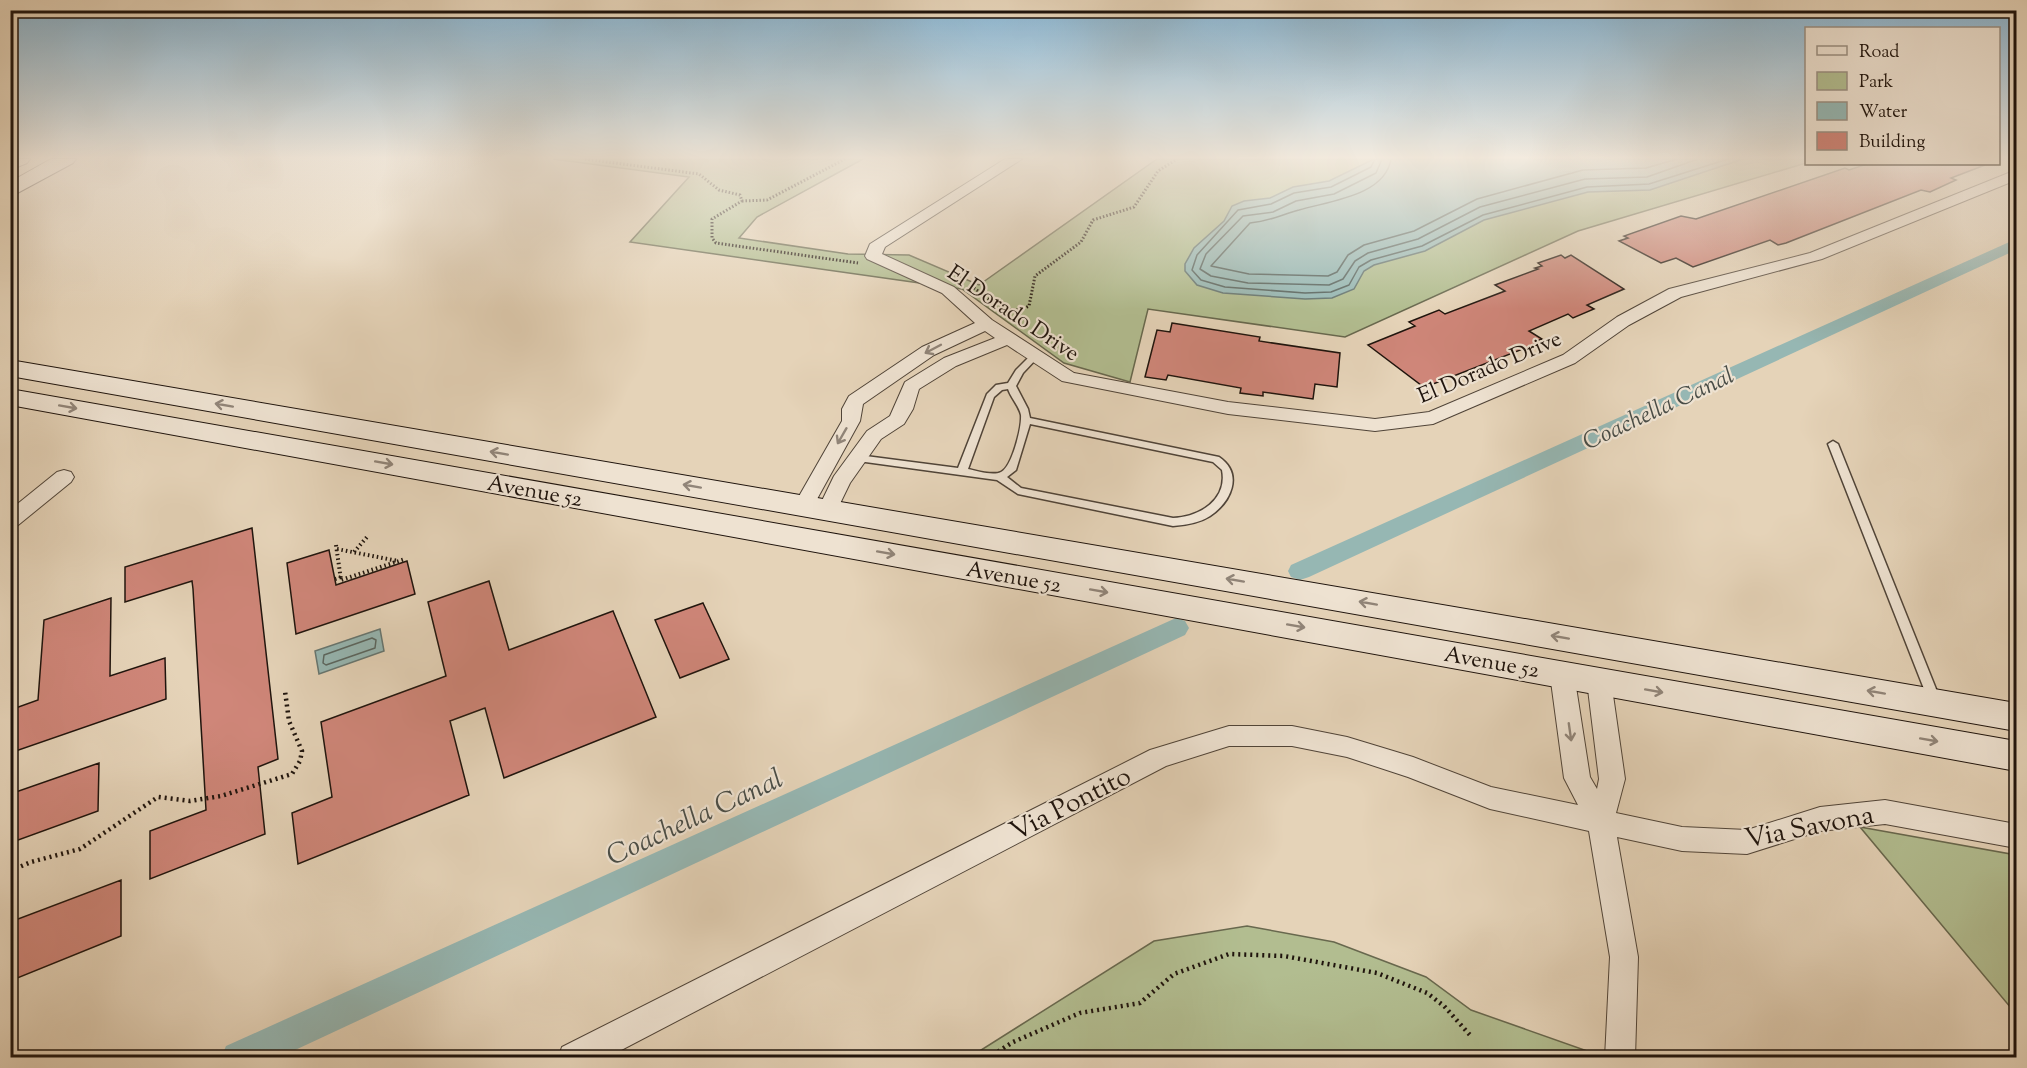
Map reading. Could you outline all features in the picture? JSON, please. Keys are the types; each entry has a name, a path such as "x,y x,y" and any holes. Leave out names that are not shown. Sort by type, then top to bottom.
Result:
{"main road":[{"name":"Avenue 52","path":"10,368 2016,717"},
{"name":"Avenue 52","path":"10,396 2016,756"},
{"path":"238,437 260,425 360,441 416,438"},
{"path":"632,507 711,506 812,522 816,507"},
{"path":"846,546 852,536 860,531 872,531 963,547 1058,550"},
{"path":"1579,677 1575,659 1591,657 1691,675 1777,675"},
{"path":"1717,702 1803,702 1884,717 1915,716 1925,701"}],"street":[{"name":"El Dorado Drive","path":"935,209 878,244 873,256 948,290 1006,339 1036,355 1068,377 1228,408 1375,425 1433,418 1569,359 1623,321 1675,293 1816,256 1934,209"},
{"path":"816,507 856,400 928,351 986,324"},
{"path":"816,507 841,481 874,435 897,420 904,409 911,386 950,362 1006,339"},
{"path":"872,391 905,401"},
{"path":"10,521 64,477"},
{"path":"1579,677 1612,779 1601,822"},
{"path":"1579,677 1577,778 1601,822 1624,957 1620,1058"},
{"name":"Via Pontito","path":"573,1058 1159,758 1229,736 1292,736 1347,747 1413,768 1490,798 1601,822"},
{"name":"Via Savona","path":"1601,822 1682,839 1748,842 1820,819 1885,812 2016,836"}],"lane":[{"path":"1000,477 1011,470 1026,420 1024,409 1016,400 1011,386 1019,372 1036,355"},
{"path":"962,471 990,396 999,387 1011,386"},
{"path":"858,458 1000,477 1017,491 1173,522 1195,519 1213,508 1224,496 1230,473 1226,465 1216,459 1026,420"},
{"path":"1833,444 1925,701"}],"path":[{"path":"354,552 367,537"},
{"path":"341,578 336,547 399,561"},
{"path":"335,579 341,578 341,580 359,575 405,559"},
{"path":"10,871 80,849 158,797 190,801 211,798 292,774 300,761 302,751 289,721 285,692"},
{"path":"988,1058 1012,1042 1080,1013 1140,1003 1174,974 1229,954 1284,956 1377,973 1427,993 1444,1006 1470,1035"}],"green space":[{"path":"660,209 772,209 757,217 739,238 848,254 909,255 979,285 1087,209 1652,209 1578,231 1345,337 1148,309 1130,382 1064,363 962,289 630,242"},
{"path":"1860,827 2016,855 2016,1014"},
{"path":"1247,926 1334,942 1426,977 1471,1010 1590,1052 1589,1057 970,1057 1154,941"}],"water":[{"path":"1230,209 1525,209 1484,220 1425,251 1374,265 1364,271 1354,289 1332,298 1305,299 1223,293 1197,285 1185,271 1185,264 1194,248 1224,221"},
{"path":"380,629 384,651 319,674 315,651"}],"building":[{"path":"1726,209 1873,209 1786,243 1778,245 1770,240 1693,267 1676,258 1661,263 1619,241 1628,238 1624,236 1681,216 1696,219"},
{"path":"1561,255 1565,258 1571,255 1624,289 1587,305 1594,309 1573,318 1568,314 1529,331 1542,339 1536,341 1538,343 1428,386 1421,385 1368,345 1415,326 1409,322 1439,310 1445,314 1505,291 1495,285 1538,269 1535,268 1542,266 1538,263"},
{"path":"1172,323 1260,337 1259,341 1340,353 1337,387 1315,384 1313,399 1263,392 1263,396 1240,393 1241,388 1168,375 1166,380 1145,377 1157,330 1170,332"},
{"path":"252,528 278,759 258,767 265,834 150,879 150,831 206,810 193,589 192,581 125,602 125,567"},
{"path":"329,550 336,585 407,561 415,594 296,634 287,563"},
{"path":"489,581 509,650 613,611 656,717 504,778 485,708 450,721 469,795 298,864 292,813 332,797 321,722 446,676 428,602"},
{"path":"111,598 110,676 165,658 166,699 10,753 10,710 38,700 44,620"},
{"path":"703,603 729,659 680,678 655,620"},
{"path":"99,763 98,811 10,843 10,794"},
{"path":"121,880 121,936 10,981 10,922"}],"waterway":[{"name":"Coachella Canal","path":"1300,571 2016,244"},
{"name":"Coachella Canal","path":"238,1058 1176,628"}]}
